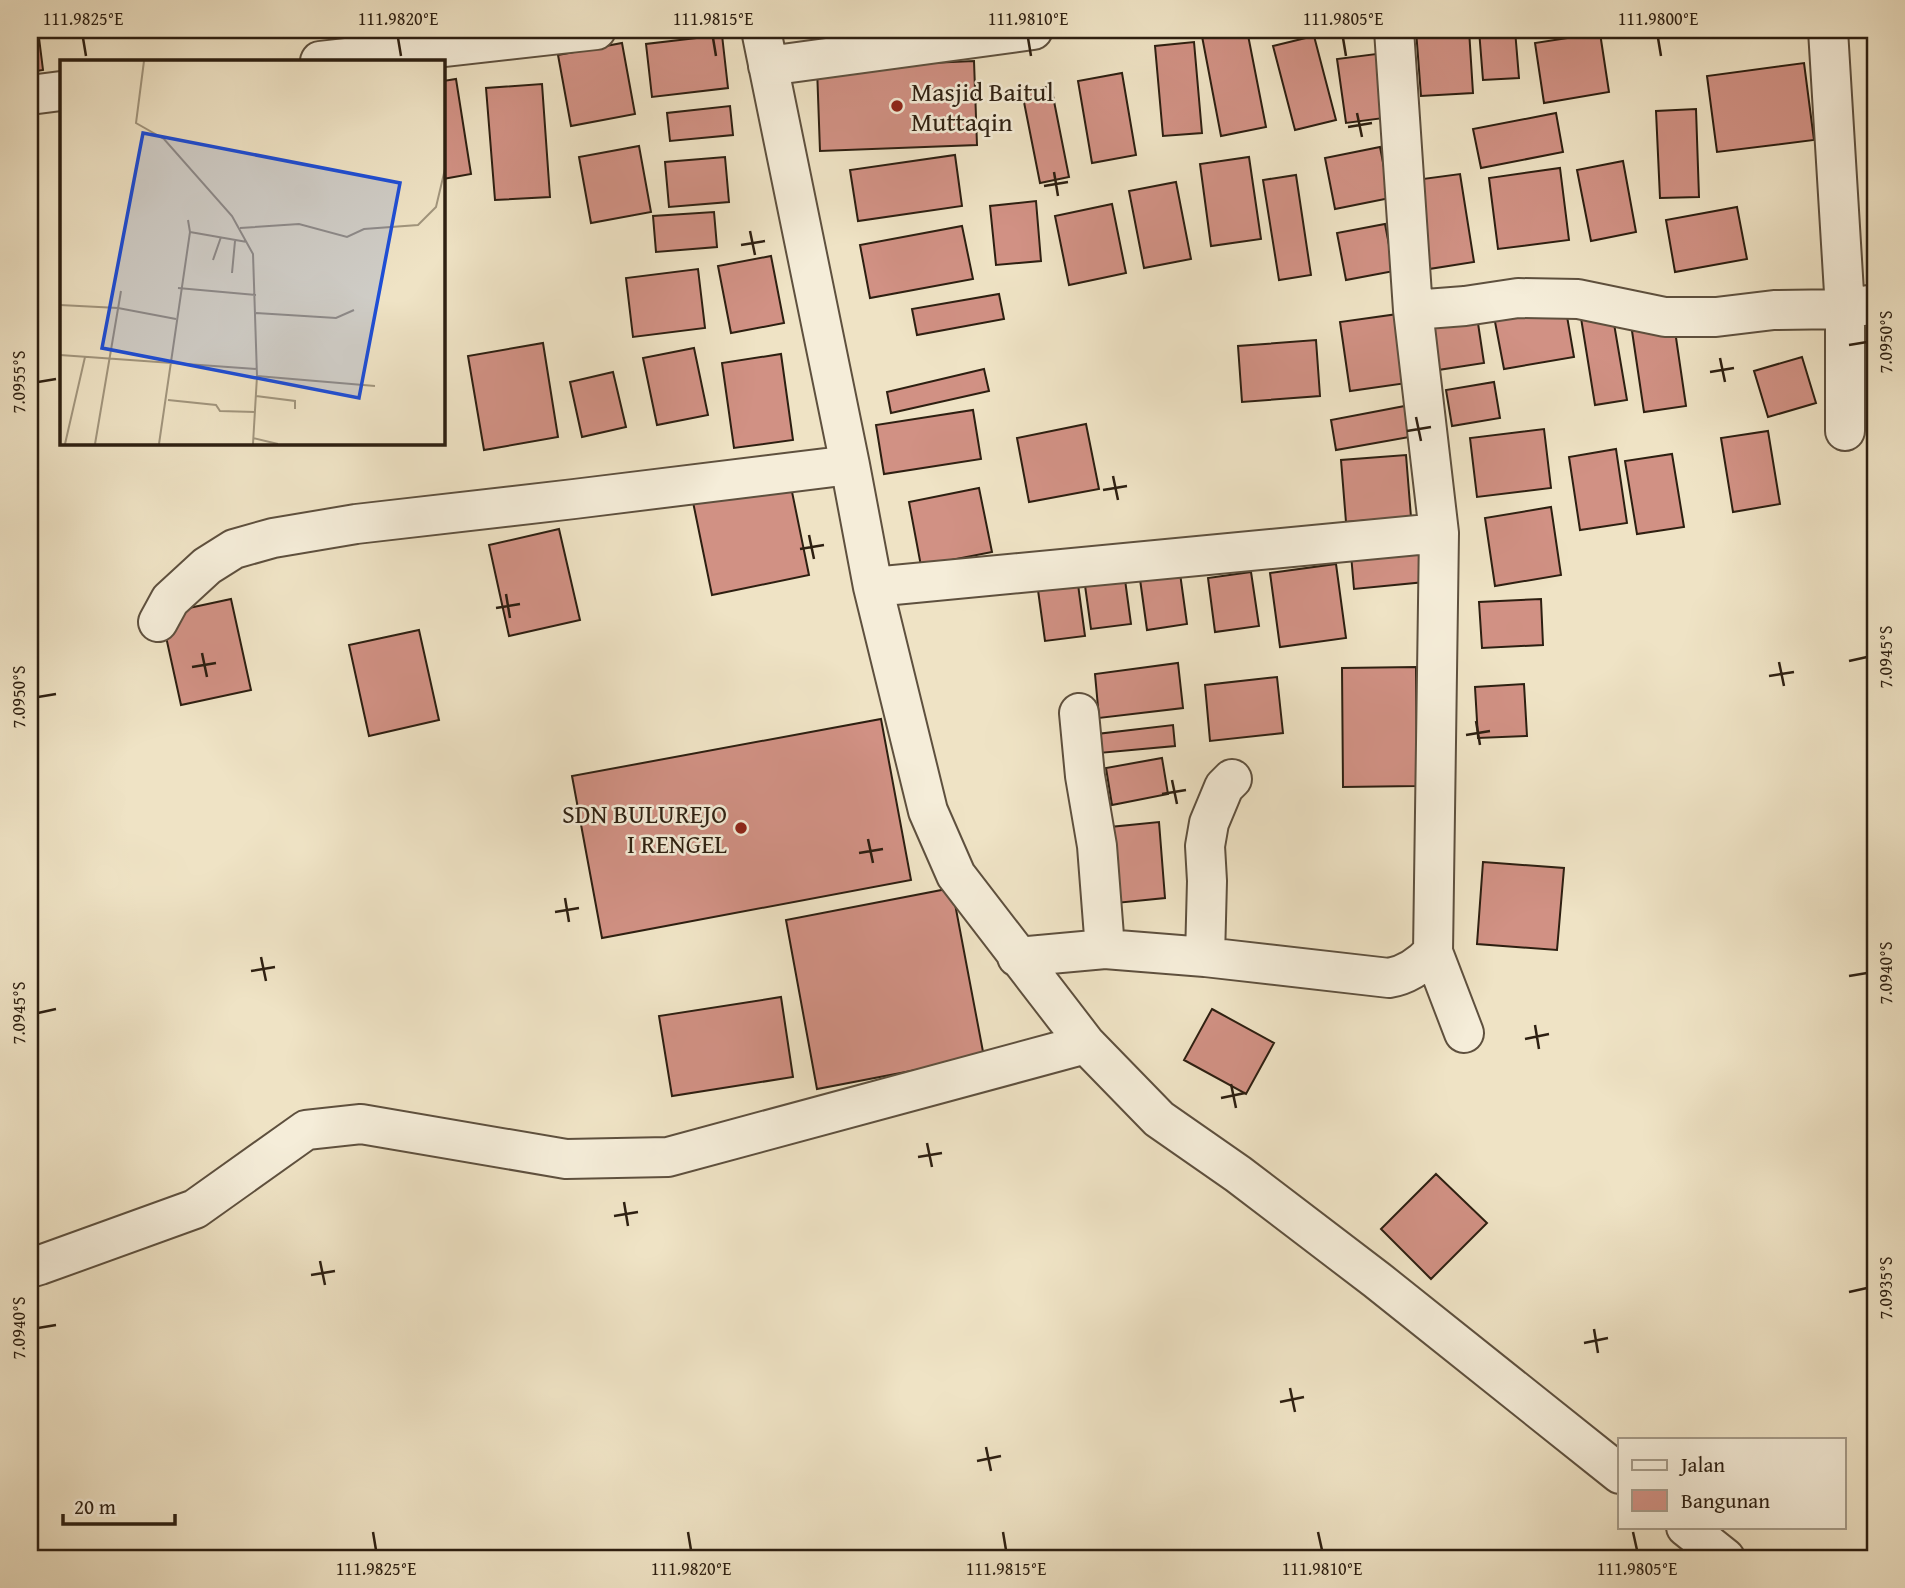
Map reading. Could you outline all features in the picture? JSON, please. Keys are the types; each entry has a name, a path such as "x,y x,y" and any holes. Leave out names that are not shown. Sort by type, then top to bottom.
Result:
{"street":[{"path":"329,60 596,30"},
{"path":"1033,30 764,48 873,587 928,811 956,875 1017,957 1086,1044 1159,1119 1238,1174 1377,1280 1618,1472"},
{"path":"1394,30 1413,310 1439,533 1433,952 1464,1033"},
{"path":"1828,30 1860,307 1845,431"},
{"path":"30,94 60,91"},
{"path":"1413,310 1518,298 1578,299 1665,317 1717,317 1774,310 1860,307"},
{"path":"158,622 170,600 207,566 234,550 273,538 356,524 850,464"},
{"path":"873,587 1439,533"},
{"path":"1079,713 1097,846 1105,949"},
{"path":"1205,957 1205,846 1209,823 1224,787 1232,779"},
{"path":"1017,957 1105,949 1205,957 1389,978 1414,969 1433,952"},
{"path":"30,1268 195,1209 306,1130 361,1124 566,1159 668,1157 1086,1044"},
{"path":"1687,1528 1726,1558"}],"building":[{"path":"30,30 38,30 43,70 30,72"},
{"path":"1247,30 1266,127 1221,136 1201,31"},
{"path":"1416,30 1469,30 1473,93 1421,96"},
{"path":"1479,30 1515,30 1519,78 1483,80"},
{"path":"1600,33 1609,92 1544,103 1535,43"},
{"path":"722,35 728,88 652,97 646,44"},
{"path":"1314,36 1336,120 1295,130 1273,46"},
{"path":"1194,42 1202,133 1163,136 1155,46"},
{"path":"622,43 635,114 571,126 558,55"},
{"path":"1376,54 1384,118 1346,123 1337,59"},
{"name":"Masjid Baitul Muttaqin","path":"974,61 977,145 820,151 817,68"},
{"path":"1804,63 1814,140 1717,152 1707,76"},
{"path":"1122,73 1136,155 1092,163 1078,81"},
{"path":"456,79 471,174 444,179 444,81"},
{"path":"542,84 550,197 495,200 486,88"},
{"path":"1051,86 1069,177 1040,183 1022,92"},
{"path":"730,106 733,135 670,141 667,113"},
{"path":"1696,109 1699,197 1660,198 1656,111"},
{"path":"1556,113 1563,152 1481,168 1473,129"},
{"path":"639,146 651,212 591,223 579,157"},
{"path":"1380,147 1390,198 1335,209 1325,158"},
{"path":"955,155 962,206 858,221 850,170"},
{"path":"725,157 729,202 669,207 665,162"},
{"path":"1249,157 1261,239 1211,246 1200,164"},
{"path":"1623,161 1636,232 1591,241 1577,170"},
{"path":"1560,168 1569,240 1498,249 1489,178"},
{"path":"1460,174 1474,262 1429,269 1415,180"},
{"path":"1296,175 1311,275 1279,280 1263,180"},
{"path":"1176,182 1191,259 1144,268 1129,191"},
{"path":"1036,201 1041,261 996,265 990,206"},
{"path":"1112,204 1126,273 1069,285 1055,216"},
{"path":"1737,207 1747,259 1675,272 1666,220"},
{"path":"714,212 717,247 656,252 653,216"},
{"path":"1385,224 1394,271 1346,280 1337,233"},
{"path":"962,226 973,279 870,298 860,245"},
{"path":"771,256 784,323 731,333 718,266"},
{"path":"698,269 705,328 633,337 626,278"},
{"path":"1563,293 1574,357 1504,369 1492,306"},
{"path":"999,294 1004,319 917,335 912,309"},
{"path":"1476,310 1484,363 1438,370 1430,316"},
{"path":"1612,312 1627,400 1595,405 1581,318"},
{"path":"1398,314 1407,383 1350,391 1340,322"},
{"path":"1674,324 1686,406 1644,412 1632,331"},
{"path":"1316,340 1320,396 1242,402 1238,346"},
{"path":"543,343 558,437 484,450 468,356"},
{"path":"694,348 708,415 657,425 643,358"},
{"path":"781,354 793,440 734,448 722,363"},
{"path":"1802,357 1816,403 1768,417 1754,371"},
{"path":"984,369 989,391 891,413 887,392"},
{"path":"613,372 626,427 582,437 570,382"},
{"path":"1494,382 1500,418 1452,426 1446,390"},
{"path":"1410,405 1415,436 1336,450 1331,420"},
{"path":"973,410 981,459 884,474 876,425"},
{"path":"1086,424 1099,489 1029,502 1017,438"},
{"path":"1544,429 1551,488 1477,497 1470,438"},
{"path":"1768,431 1780,504 1733,512 1721,438"},
{"path":"1616,449 1627,523 1580,530 1569,457"},
{"path":"1672,454 1684,527 1637,534 1625,461"},
{"path":"1406,455 1411,517 1346,522 1341,460"},
{"path":"790,482 809,575 712,595 693,502"},
{"path":"979,488 992,552 921,566 909,502"},
{"path":"1551,507 1561,575 1495,586 1485,518"},
{"path":"559,529 580,620 509,636 489,545"},
{"path":"1431,535 1435,581 1354,589 1350,543"},
{"path":"1336,564 1346,638 1280,647 1270,573"},
{"path":"1123,565 1131,624 1091,629 1083,571"},
{"path":"1179,566 1187,624 1147,630 1139,572"},
{"path":"1251,572 1259,626 1215,632 1208,578"},
{"path":"1077,577 1085,636 1045,641 1037,583"},
{"path":"231,599 251,690 181,705 161,614"},
{"path":"1541,599 1543,645 1482,648 1479,602"},
{"path":"419,630 439,720 369,736 349,645"},
{"path":"1178,663 1183,708 1099,718 1095,674"},
{"path":"1416,667 1417,786 1343,787 1342,668"},
{"path":"1277,677 1283,733 1210,741 1205,685"},
{"path":"1524,684 1527,736 1478,738 1475,687"},
{"name":"SDN BULUREJO I RENGEL","path":"881,719 911,880 602,938 572,776"},
{"path":"1173,725 1175,746 1099,753 1097,734"},
{"path":"1162,758 1168,794 1112,805 1106,768"},
{"path":"1159,822 1165,898 1116,903 1110,827"},
{"path":"1483,862 1564,868 1557,950 1477,944"},
{"path":"952,888 984,1057 817,1089 786,920"},
{"path":"781,997 793,1077 672,1096 659,1016"},
{"path":"1212,1009 1274,1043 1246,1094 1184,1060"},
{"path":"1436,1174 1487,1223 1431,1279 1381,1229"}],"place":[{"name":"Masjid Baitul Muttaqin","path":"897,106"},
{"name":"SDN BULUREJO I RENGEL","path":"741,828"}]}
